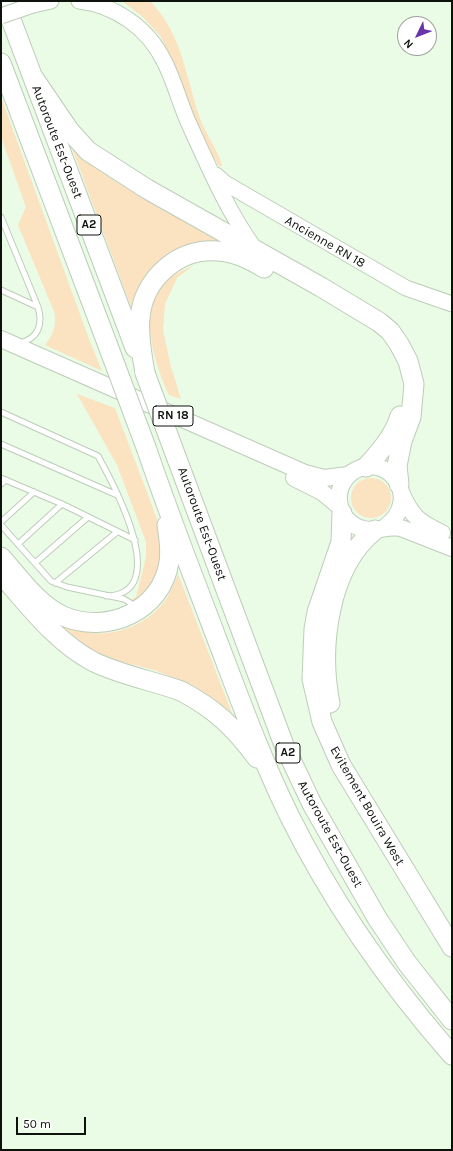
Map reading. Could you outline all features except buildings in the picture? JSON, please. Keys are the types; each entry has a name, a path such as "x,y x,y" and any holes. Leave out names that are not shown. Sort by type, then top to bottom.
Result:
{"highway":[{"name":"Autoroute Est-Ouest","path":"4,1 284,745 312,804 382,924 407,963 452,1020"},
{"name":"Autoroute Est-Ouest","path":"1,63 247,718 292,820 339,904 410,1007 452,1055"},
{"path":"33,77 69,130 88,151 147,189 256,250 379,322 390,331 400,344 408,361 414,384 411,417 402,441 397,466 401,489"},
{"path":"145,373 140,318 145,296 160,274 174,261 204,251 230,253 247,258 374,332 391,350 402,380 403,392 401,410 395,428 383,448 366,466"},
{"path":"1,557 38,598 62,615 91,624 121,612 138,611 148,602 160,587 169,562 168,535 158,482"},
{"name":"Evitement Bouira West","path":"341,510 341,542 317,612 314,629 312,679 322,722 341,765 452,948"},
{"name":"Evitement Bouira West","path":"380,529 366,537 352,555 333,602 328,626 325,658 326,683 339,735 356,767 452,924"},
{"path":"1,574 59,638 75,650 95,662 181,691 218,714 236,731 276,784"}],"main road":[{"path":"1,16 33,5 51,1"},
{"name":"Ancienne RN 18","path":"79,1 108,8 126,17 143,31 155,45 165,61 189,124 208,165 230,206 237,223 256,250"},
{"name":"Ancienne RN 18","path":"208,165 225,183 358,261 406,288 452,304"},
{"name":"RN 18","path":"5,345 305,473 324,478 348,475"},
{"name":"RN 18","path":"5,345 109,396 316,489 341,510"},
{"path":"452,538 430,527 409,511 401,489 394,476 386,470 366,466 356,469 348,475 340,489 341,510 348,521 356,527 365,530 401,528 452,548"},
{"path":"380,529 393,521 399,513 402,504 401,489"}],"lane":[{"path":"1,217 38,307 41,319 37,334 24,342 5,345"},
{"path":"1,290 38,307"},
{"path":"1,412 98,456 117,495 135,540 138,564 135,578 124,592 106,596"},
{"path":"1,444 117,495"},
{"path":"1,484 3,479 62,504 135,540"},
{"path":"1,522 34,492"},
{"path":"18,544 62,504"},
{"path":"35,563 88,517"},
{"path":"1,525 47,577 55,583 117,599 124,599 134,606 148,602"},
{"path":"55,583 117,532"},
{"path":"117,599 121,612"}],"shaded area":[{"path":"122,1 150,1 170,28 182,58 201,121 219,156 222,166 219,166 204,143 177,73 161,37 144,18"},
{"path":"1,97 102,371 45,345 53,331 55,314 18,225 26,207 1,137"},
{"path":"72,148 88,162 124,187 221,241 186,247 166,256 157,263 143,283 133,312"},
{"path":"194,265 177,278 165,304 163,330 171,367 181,399 169,395 158,368 151,337 151,307 156,294 168,279"},
{"path":"77,394 115,408 157,519 162,542 163,559 152,586 136,601 131,600 136,597 146,557 146,542 117,465"},
{"path":"371,478 385,484 391,498 385,512 371,518 357,512 351,498 357,484"},
{"path":"178,574 232,713 196,687 154,670 111,659 88,648 49,615 80,631 109,633 121,630 143,621 153,614 168,596"}]}
